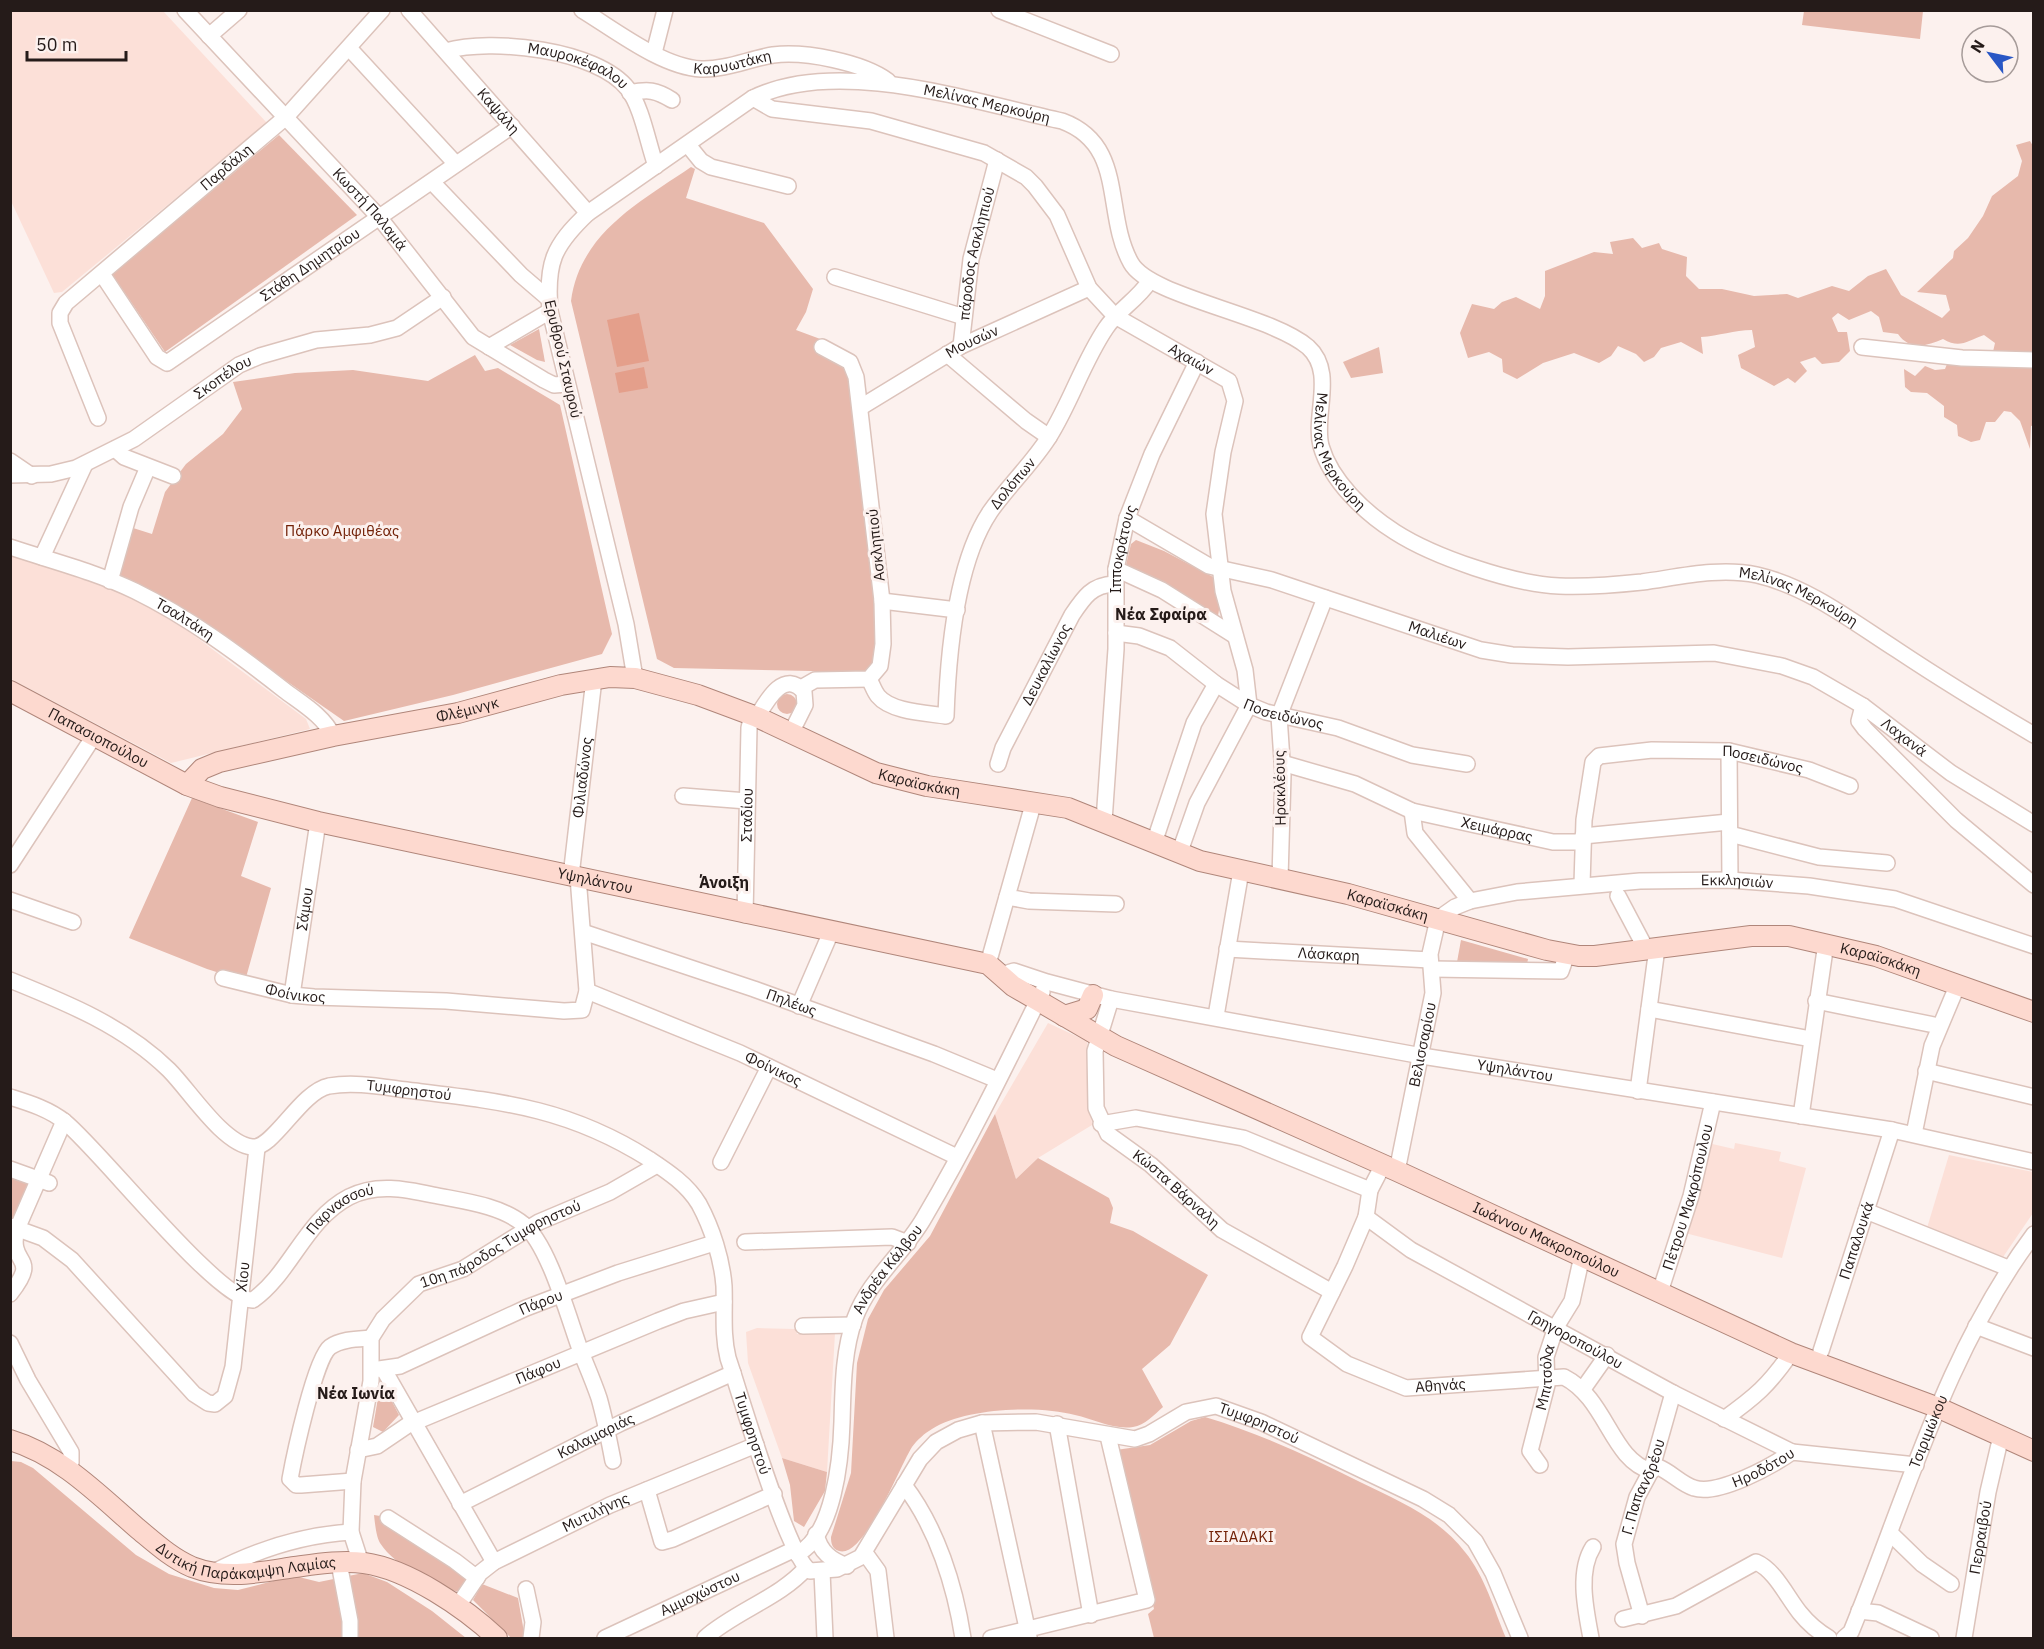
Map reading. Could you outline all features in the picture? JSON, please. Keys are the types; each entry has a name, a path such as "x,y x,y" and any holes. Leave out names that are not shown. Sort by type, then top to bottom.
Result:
{"main road":[{"name":"Φλέμινγκ","path":"187,785 196,774 219,762 333,736 458,713 594,679 635,678 698,695 755,716"},
{"name":"Παπασιοπούλου","path":"10,692 187,785"},
{"name":"Καραϊσκάκη","path":"755,716 792,731 845,760 889,776 927,786 1034,801 1076,811 1179,854 1241,871 1348,894 1512,942 1567,954 1595,956 1770,935 1826,943 1860,951 2034,1012"},
{"name":"Υψηλάντου","path":"187,785 220,797 318,822 831,932 994,970 1064,1016"},
{"path":"1064,1016 1087,1008 1102,997"},
{"name":"Ιωάννου Μακροπούλου","path":"1064,1016 1100,1037 1791,1353 1939,1408 2034,1451"},
{"name":"Δυτική Παράκαμψη Λαμίας","path":"10,1440 42,1453 67,1469 171,1555 193,1567 212,1573 239,1575 339,1563 361,1563 405,1577 457,1607 497,1638"}],"street":[{"name":"Κωστή Παλαμά","path":"185,10 379,217 473,337 543,380 554,385 567,384"},
{"path":"209,36 239,10"},
{"name":"Παρδάλη","path":"98,417 65,342 60,313 66,303 286,117 382,10"},
{"name":"Καψάλη","path":"409,10 588,213"},
{"name":"Καρυωτάκη","path":"582,10 654,53 699,69 712,69 773,56 806,56 878,73 893,84"},
{"path":"654,53 664,10"},
{"path":"999,10 1111,54"},
{"name":"Μαυροκέφαλου","path":"446,51 475,46 541,49 609,73 630,93 656,166"},
{"path":"349,48 456,164"},
{"name":"Μελίνας Μερκούρη","path":"753,98 776,88 819,82 855,81 893,84 1062,121 1083,130 1105,160 1129,259 1134,268 1149,282 1247,315 1308,347 1320,363 1322,372 1318,426 1325,456 1355,500 1404,537 1473,566 1557,586 1607,585 1729,572 1767,578 1825,604 2034,735"},
{"path":"630,93 647,89 656,90 672,100"},
{"name":"Ερυθρού Σταυρού","path":"635,678 626,624 567,384 550,305 548,276 553,259 571,230 588,213 753,98"},
{"name":"Αχαιών","path":"753,98 772,109 845,116 897,127 984,153 1026,177 1044,197 1067,236 1089,288 1115,316 1229,381 1234,394 1234,409 1223,452 1214,514 1223,591 1249,688 1249,705"},
{"name":"Στάθη Δημητρίου","path":"102,273 157,357 167,363 512,126"},
{"path":"687,145 701,161 711,167 788,186"},
{"name":"πάροδος Ασκληπιού","path":"961,346 971,259 997,160"},
{"path":"432,182 550,305 489,347"},
{"path":"836,277 964,317"},
{"name":"Δολόπων","path":"869,679 878,696 884,701 946,716 957,610 968,569 985,521 1049,437 1095,346 1115,316 1134,302 1149,282"},
{"name":"Μουσών","path":"861,406 961,346 1089,288"},
{"name":"Σκοπέλου","path":"10,475 32,476 59,473 85,464 134,438 239,365 260,356 316,340 390,330 403,326 443,297"},
{"name":"Ασκληπιού","path":"822,347 850,362 856,377 861,406 882,601 882,660 878,670 869,679"},
{"path":"1862,347 1962,358 2034,360"},
{"path":"947,354 1026,421 1049,437"},
{"name":"Ιπποκράτους","path":"1104,821 1116,633 1115,577 1127,518 1152,454 1197,362"},
{"path":"115,448 124,457 172,476"},
{"path":"10,461 32,476"},
{"path":"42,557 85,464"},
{"path":"110,581 129,513 148,467"},
{"name":"Μαλιέων","path":"1127,518 1199,562 1221,570 1272,580 1471,647 1504,655 1621,658 1701,652 1769,663"},
{"name":"Τσαλτάκη","path":"10,547 110,581 151,599 208,634 320,718 333,736"},
{"path":"1115,577 1162,590 1235,636"},
{"name":"Δευκαλίωνος","path":"998,764 1004,748 1078,606 1093,588 1115,577"},
{"name":"Ηρακλέους","path":"1280,878 1282,764 1279,716 1325,598"},
{"path":"882,601 957,610"},
{"name":"Ποσειδώνος","path":"1116,633 1139,636 1170,648 1216,684 1249,705 1279,716 1338,728 1412,755 1467,764"},
{"name":"Λαχανά","path":"1769,663 1812,677 1863,706 1951,773 2002,807 2034,824"},
{"name":"Φιλιαδώνος","path":"582,1010 587,991 583,932 574,877 594,679"},
{"path":"801,688 815,680 869,679"},
{"path":"755,716 780,686 791,684 801,688"},
{"path":"1154,843 1194,723 1216,684"},
{"path":"792,731 805,705 801,688"},
{"path":"1179,854 1197,803 1249,705"},
{"path":"1863,706 1859,722 1865,729 1956,820 2034,885"},
{"name":"Σταδίου","path":"745,915 749,728 755,716"},
{"path":"10,866 94,736"},
{"name":"Ποσειδώνος","path":"1582,839 1593,762 1599,756 1662,750 1729,751 1797,767 1850,786"},
{"path":"1729,751 1730,880"},
{"name":"Χειμάρρας","path":"1282,764 1355,784 1412,811 1553,842 1729,828 1819,857 1887,863"},
{"path":"683,796 747,801"},
{"path":"994,970 1006,897 1034,801"},
{"path":"1412,811 1415,833 1470,901"},
{"name":"Σάμου","path":"292,995 318,822"},
{"path":"1582,839 1582,884"},
{"path":"1216,1016 1241,871"},
{"name":"Εκκλησιών","path":"1438,919 1455,907 1470,901 1517,892 1582,884 1730,880 1809,886 1894,899 2034,946"},
{"path":"1618,896 1651,949 1649,1009 1638,1091"},
{"path":"1006,897 1029,901 1116,904"},
{"path":"10,900 73,922"},
{"name":"Βελισσαρίου","path":"1310,1337 1366,1217 1370,1190 1390,1168 1422,1056 1433,993 1431,964 1438,919"},
{"name":"Πηλέως","path":"583,932 934,1054 997,1080"},
{"path":"799,1006 831,932"},
{"path":"1801,1116 1826,943"},
{"name":"Λάσκαρη","path":"1227,949 1561,971 1567,954"},
{"name":"Υψηλάντου","path":"994,970 1014,970 1102,997 1216,1016 1422,1056 1892,1130 2034,1162"},
{"name":"Φοίνικος","path":"223,978 292,995 446,1001 564,1011 582,1010"},
{"path":"10,980 107,1024 137,1042 170,1072 234,1141 257,1148"},
{"name":"Ανδρέα Κάλβου","path":"796,1552 809,1546 816,1534 837,1479 845,1364 853,1325 866,1297 908,1243 957,1157 1047,982"},
{"path":"1914,1134 1926,1071 1939,1026 1958,984"},
{"name":"Φοίνικος","path":"587,991 703,1036 957,1157"},
{"path":"1102,997 1100,1037 1095,1051 1096,1108 1101,1124 1120,1119 1140,1119 1243,1138 1370,1190"},
{"path":"1816,1001 1939,1026"},
{"path":"1649,1009 1811,1039"},
{"path":"721,1162 769,1067"},
{"path":"1926,1071 2034,1097"},
{"name":"Τυμφρηστού","path":"257,1148 270,1139 313,1093 326,1087 353,1085 538,1109 604,1133 681,1182 696,1200 714,1243 723,1276 724,1340 733,1373 774,1494 796,1552 806,1568 822,1572 847,1566 865,1553 920,1459 936,1442 958,1430 982,1423 1023,1421 1057,1424 1126,1439 1142,1437 1186,1412 1203,1406 1215,1406 1261,1422 1423,1499 1449,1515 1475,1541 1493,1573 1520,1638"},
{"path":"10,1097 50,1112 64,1121 168,1230 223,1284 240,1296"},
{"name":"Πέτρου Μακρόπουλου","path":"1660,1293 1691,1196 1713,1102"},
{"path":"10,1294 25,1273 24,1264 15,1247 14,1228 43,1181 64,1121"},
{"name":"Κώστα Βάρναλη","path":"1101,1124 1108,1134 1151,1165 1222,1230 1332,1292"},
{"name":"Παπαλουκά","path":"1821,1351 1892,1130"},
{"name":"Χίου","path":"14,1228 43,1238 72,1260 194,1394 208,1403 219,1402 225,1395 231,1379 257,1148"},
{"name":"10η πάροδος Τυμφρηστού","path":"371,1338 383,1319 419,1284 463,1269 528,1228 610,1192 657,1165"},
{"path":"10,1169 43,1181"},
{"name":"Παρνασσού","path":"240,1296 250,1300 258,1296 326,1215 344,1200 371,1189 394,1188 451,1198 507,1214 528,1228"},
{"path":"1866,1211 2008,1268"},
{"name":"Γρηγοροπούλου","path":"1366,1217 1411,1250 1556,1327 1673,1393 1792,1452"},
{"path":"528,1228 561,1295 599,1400 613,1461"},
{"path":"745,1242 892,1237 908,1243"},
{"name":"Τσιριμώκου","path":"1844,1638 1851,1632 1939,1408 1976,1326 2008,1268 2032,1238"},
{"name":"Πάρου","path":"378,1370 400,1366 526,1308 628,1270 714,1243"},
{"name":"Μπιτσόλα","path":"1540,1465 1530,1451 1547,1376 1546,1357 1556,1327 1572,1302 1581,1256"},
{"name":"Πάφου","path":"358,1450 377,1446 414,1422 684,1311 724,1302"},
{"path":"803,1326 853,1325"},
{"path":"1976,1326 2034,1347"},
{"name":"Αθηνάς","path":"1310,1337 1347,1364 1406,1388 1547,1376"},
{"path":"353,1481 296,1485 290,1479 316,1373 324,1353 336,1343 371,1338 378,1370 414,1422 494,1562"},
{"path":"10,1343 33,1389 67,1443 72,1459 67,1469"},
{"path":"1724,1419 1752,1400 1769,1384 1791,1353"},
{"path":"1583,1389 1607,1355"},
{"path":"361,1563 351,1532 353,1481 358,1450 378,1370"},
{"name":"Καλαμαριάς","path":"460,1504 607,1430 733,1373"},
{"path":"1547,1376 1564,1377 1583,1389 1595,1402 1625,1454 1643,1469 1651,1471"},
{"name":"Γ. Παπανδρέου","path":"1642,1616 1624,1544 1636,1497 1651,1471 1673,1393"},
{"path":"982,1423 1029,1634"},
{"path":"1057,1424 1091,1615"},
{"path":"991,1638 1029,1634 1147,1600 1108,1436"},
{"name":"Περραιβού","path":"1964,1638 1988,1492 2001,1436"},
{"name":"Μυτιλήνης","path":"457,1607 477,1578 494,1562 647,1490 756,1445"},
{"name":"Ηροδότου","path":"1651,1471 1658,1467 1694,1488 1713,1489 1774,1465 1792,1452 1916,1465"},
{"path":"904,1485 921,1511 946,1569 963,1638"},
{"path":"647,1490 662,1542 674,1539 774,1494"},
{"path":"388,1518 477,1578"},
{"path":"212,1573 261,1549 333,1533 351,1532"},
{"path":"1890,1533 1922,1564 1951,1584"},
{"path":"816,1534 818,1544 826,1555 847,1566"},
{"path":"1591,1638 1584,1596 1588,1555 1593,1547"},
{"name":"Αμμοχώστου","path":"605,1638 796,1552"},
{"path":"865,1553 878,1571 886,1638"},
{"path":"1623,1619 1676,1606 1756,1562 1763,1566 1811,1626 1829,1638"},
{"path":"339,1563 350,1620 350,1638"},
{"path":"705,1638 730,1619 793,1580 806,1568"},
{"path":"822,1572 825,1638"},
{"path":"526,1589 533,1622 531,1638"},
{"path":"1859,1611 1878,1613 1931,1638"}],"shaded area":[{"path":"10,11 163,11 267,123 62,292 54,293 11,201"},
{"path":"639,313 649,361 617,367 607,320"},
{"path":"644,367 648,388 619,393 615,373"},
{"path":"10,555 125,593 188,631 306,719 310,729 171,763 11,679"},
{"path":"1048,1023 1087,1041 1092,1125 1038,1158 1016,1179 995,1114"},
{"path":"1708,1143 1734,1149 1735,1143 1781,1152 1779,1161 1806,1168 1782,1258 1685,1233"},
{"path":"1949,1155 2033,1172 2033,1213 2001,1260 1927,1228"},
{"path":"757,1328 796,1329 797,1334 835,1333 827,1472 782,1458 748,1363 746,1332"}],"green space":[{"path":"1804,10 1923,11 1920,39 1802,25"},
{"path":"279,135 357,215 165,352 112,274"},
{"path":"2030,141 2033,146 2034,425 2031,426 2030,449 2020,421 2011,412 2004,411 1995,422 1986,422 1980,440 1971,442 1958,436 1957,425 1944,417 1944,406 1927,393 1911,392 1905,387 1904,369 1915,376 1925,366 1935,370 1945,369 1947,364 1981,367 1990,365 1995,343 1984,335 1959,344 1943,339 1931,344 1913,345 1898,334 1883,332 1879,317 1871,311 1849,320 1838,313 1832,318 1838,332 1847,332 1850,351 1839,362 1822,364 1815,357 1800,362 1807,371 1795,383 1788,378 1774,386 1741,368 1738,355 1755,347 1752,330 1701,337 1703,354 1681,342 1661,348 1654,357 1644,362 1636,354 1618,346 1611,356 1599,363 1574,353 1543,363 1517,379 1503,372 1502,359 1489,352 1468,358 1460,333 1472,304 1494,309 1502,302 1516,297 1540,309 1545,296 1545,271 1594,252 1613,254 1610,242 1633,238 1642,248 1659,243 1662,249 1687,257 1686,276 1699,289 1722,289 1754,296 1787,294 1798,298 1832,286 1849,291 1868,276 1886,269 1901,295 1942,318 1950,310 1946,295 1917,292 1953,258 1954,251 1968,238 1983,216 1992,196 2018,176 2022,161 2016,145"},
{"path":"691,167 695,169 686,198 764,223 813,289 806,312 796,330 823,340 818,351 839,361 850,374 883,645 870,670 861,672 674,668 657,659 571,301 577,277 586,256 599,238 633,207"},
{"path":"539,329 545,362 510,345"},
{"path":"1379,347 1383,373 1351,378 1343,362"},
{"name":"Πάρκο Αμφιθέας","path":"475,355 485,371 498,368 560,405 612,634 602,654 453,695 344,721 200,621 116,579 130,527 152,534 165,492 186,464 223,434 242,409 233,382 295,373 353,370 428,381"},
{"path":"1136,540 1164,551 1217,579 1221,598 1217,622 1125,569 1131,544"},
{"path":"783,694 791,694 797,700 797,708 791,714 783,714 777,708 777,700"},
{"path":"192,798 258,822 241,876 271,888 245,981 207,969 129,938"},
{"path":"1461,940 1528,959 1527,964 1457,962"},
{"path":"995,1114 1016,1179 1038,1158 1109,1198 1113,1208 1110,1223 1133,1231 1208,1275 1170,1345 1142,1369 1163,1407 1145,1422 1126,1428 1060,1412 1022,1409 982,1413 946,1422 932,1429 914,1444 870,1527 849,1550 839,1551 832,1546 831,1537 851,1473 857,1363 868,1319 884,1290 930,1236"},
{"path":"10,1172 33,1181 10,1246"},
{"path":"388,1394 399,1415 383,1432 373,1427 378,1398"},
{"name":"ΙΣΙΑΔΑΚΙ","path":"1205,1417 1245,1430 1303,1455 1389,1496 1430,1519 1454,1540 1472,1561 1484,1582 1506,1638 1154,1638 1148,1614 1154,1609 1116,1450 1150,1445 1191,1421"},
{"path":"782,1458 827,1472 825,1491 804,1527 794,1521 790,1485"},
{"path":"11,1461 21,1462 33,1468 136,1555 169,1574 214,1588 238,1590 289,1577 319,1582 363,1573 387,1582 432,1611 466,1638 11,1638"},
{"path":"374,1515 380,1516 469,1578 460,1593 417,1574 387,1552 380,1543"},
{"path":"482,1584 518,1598 525,1638 511,1638 473,1600"}],"district":[{"name":"Νέα Σφαίρα","path":"1161,614"},
{"name":"Άνοιξη","path":"724,882"},
{"name":"Νέα Ιωνία","path":"356,1393"}]}
